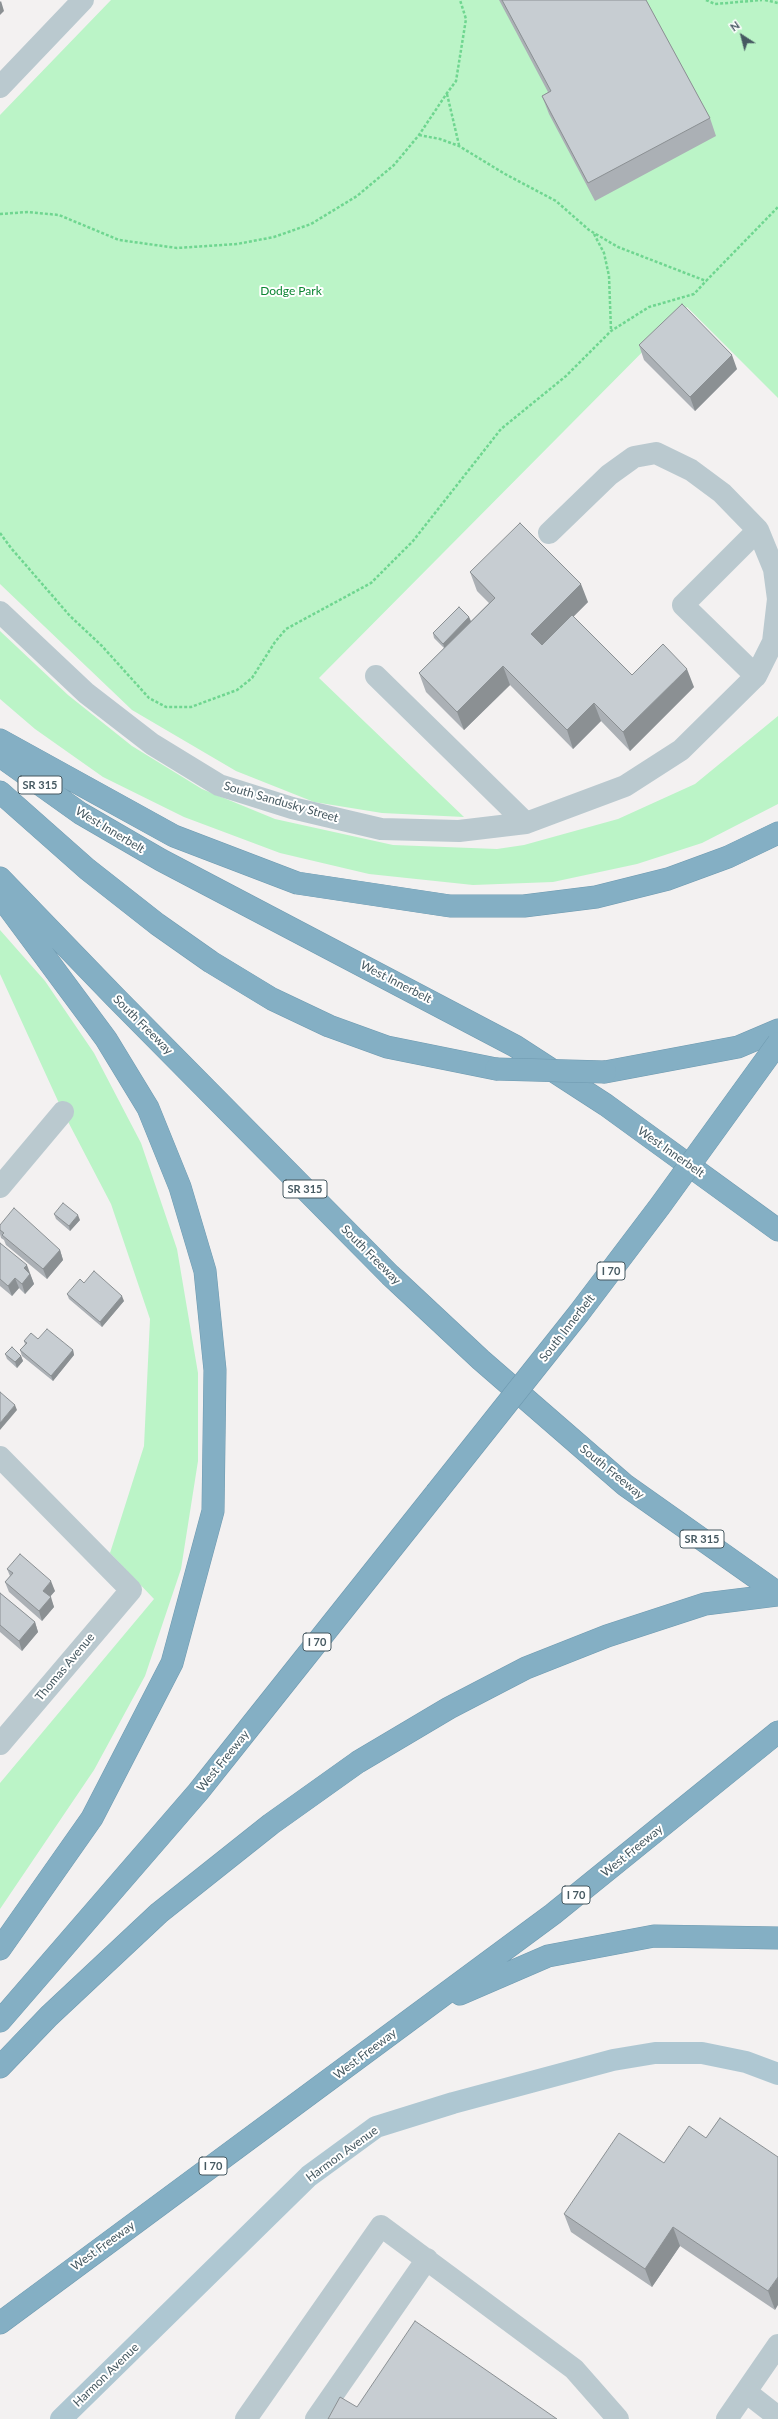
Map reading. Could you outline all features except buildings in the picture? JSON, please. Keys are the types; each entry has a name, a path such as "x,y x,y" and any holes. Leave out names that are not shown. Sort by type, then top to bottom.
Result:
{"highway":[{"path":"0,740 174,836 297,883 450,906 524,906 596,896 668,879 728,857 778,833"},
{"name":"West Innerbelt","path":"0,756 80,813 161,860 515,1046 606,1105 778,1230"},
{"path":"0,792 87,870 157,924 211,962 272,999 329,1026 387,1047 496,1069 605,1072 738,1047 778,1030"},
{"name":"South Freeway","path":"0,878 115,997 390,1275 481,1360 625,1485 778,1594"},
{"path":"0,896 106,1039 148,1108 180,1187 205,1271 215,1370 213,1511 172,1663 92,1818 0,1949"},
{"name":"South Innerbelt","path":"436,1493 579,1313 660,1206 778,1043"},
{"name":"West Freeway","path":"0,2021 198,1792 436,1493"},
{"path":"0,2067 49,2016 159,1913 289,1810 358,1762 449,1708 526,1668 607,1636 705,1604 778,1594"},
{"name":"West Freeway","path":"0,2323 553,1914 724,1778 778,1732"},
{"path":"426,2008 548,1956 654,1936 778,1938"}],"main road":[{"name":"Harmon Avenue","path":"61,2419 309,2176 376,2127 453,2103 613,2060 655,2053 702,2053 746,2062 778,2074"}],"street":[{"path":"0,87 83,0"},
{"path":"549,533 609,475 634,457 656,453 691,470 722,493 758,530 683,605 756,676"},
{"name":"South Sandusky Street","path":"0,612 92,697 152,744 219,785 292,808 381,828 459,831 526,823 625,786 681,750 756,676 773,642 778,599 774,569 758,530"},
{"path":"376,676 526,823"},
{"path":"0,1187 63,1112"},
{"name":"Thomas Avenue","path":"0,1744 131,1590 1,1460"},
{"path":"246,2419 381,2226 574,2370 618,2419"},
{"path":"316,2419 427,2259"},
{"path":"728,2419 778,2345"},
{"path":"746,2392 778,2417"}],"path":[{"path":"0,214 28,212 58,215 119,240 170,247 237,244 274,237 311,224 357,196 394,165 419,135 456,81 466,19 460,0"},
{"path":"706,0 715,4 763,0 778,3"},
{"path":"447,93 459,146"},
{"path":"419,135 440,138 459,146 505,174 556,200 594,233 618,247 706,281"},
{"path":"0,533 11,548 70,616 102,646 149,698 166,707 191,707 237,690 252,678 275,642 286,629 372,583 418,535 502,429 566,376 611,331 649,307 694,294 778,207"},
{"path":"594,233 604,253 609,276 611,331"}],"green space":[{"name":"Dodge Park","path":"111,0 778,0 778,398 687,307 319,678 464,817 382,813 314,802 236,771 132,710 0,584 0,115"},
{"path":"0,631 68,695 132,746 202,789 275,819 393,845 497,849 524,845 618,819 695,784 778,716 778,804 702,843 637,864 553,882 473,885 369,874 280,853 184,817 103,777 35,729 0,699"},
{"path":"0,930 45,981 94,1053 141,1143 177,1249 198,1373 198,1461 181,1569 145,1676 94,1770 0,1909 0,1783 154,1599 110,1553 144,1446 150,1319 111,1204 63,1112 0,974"}]}
